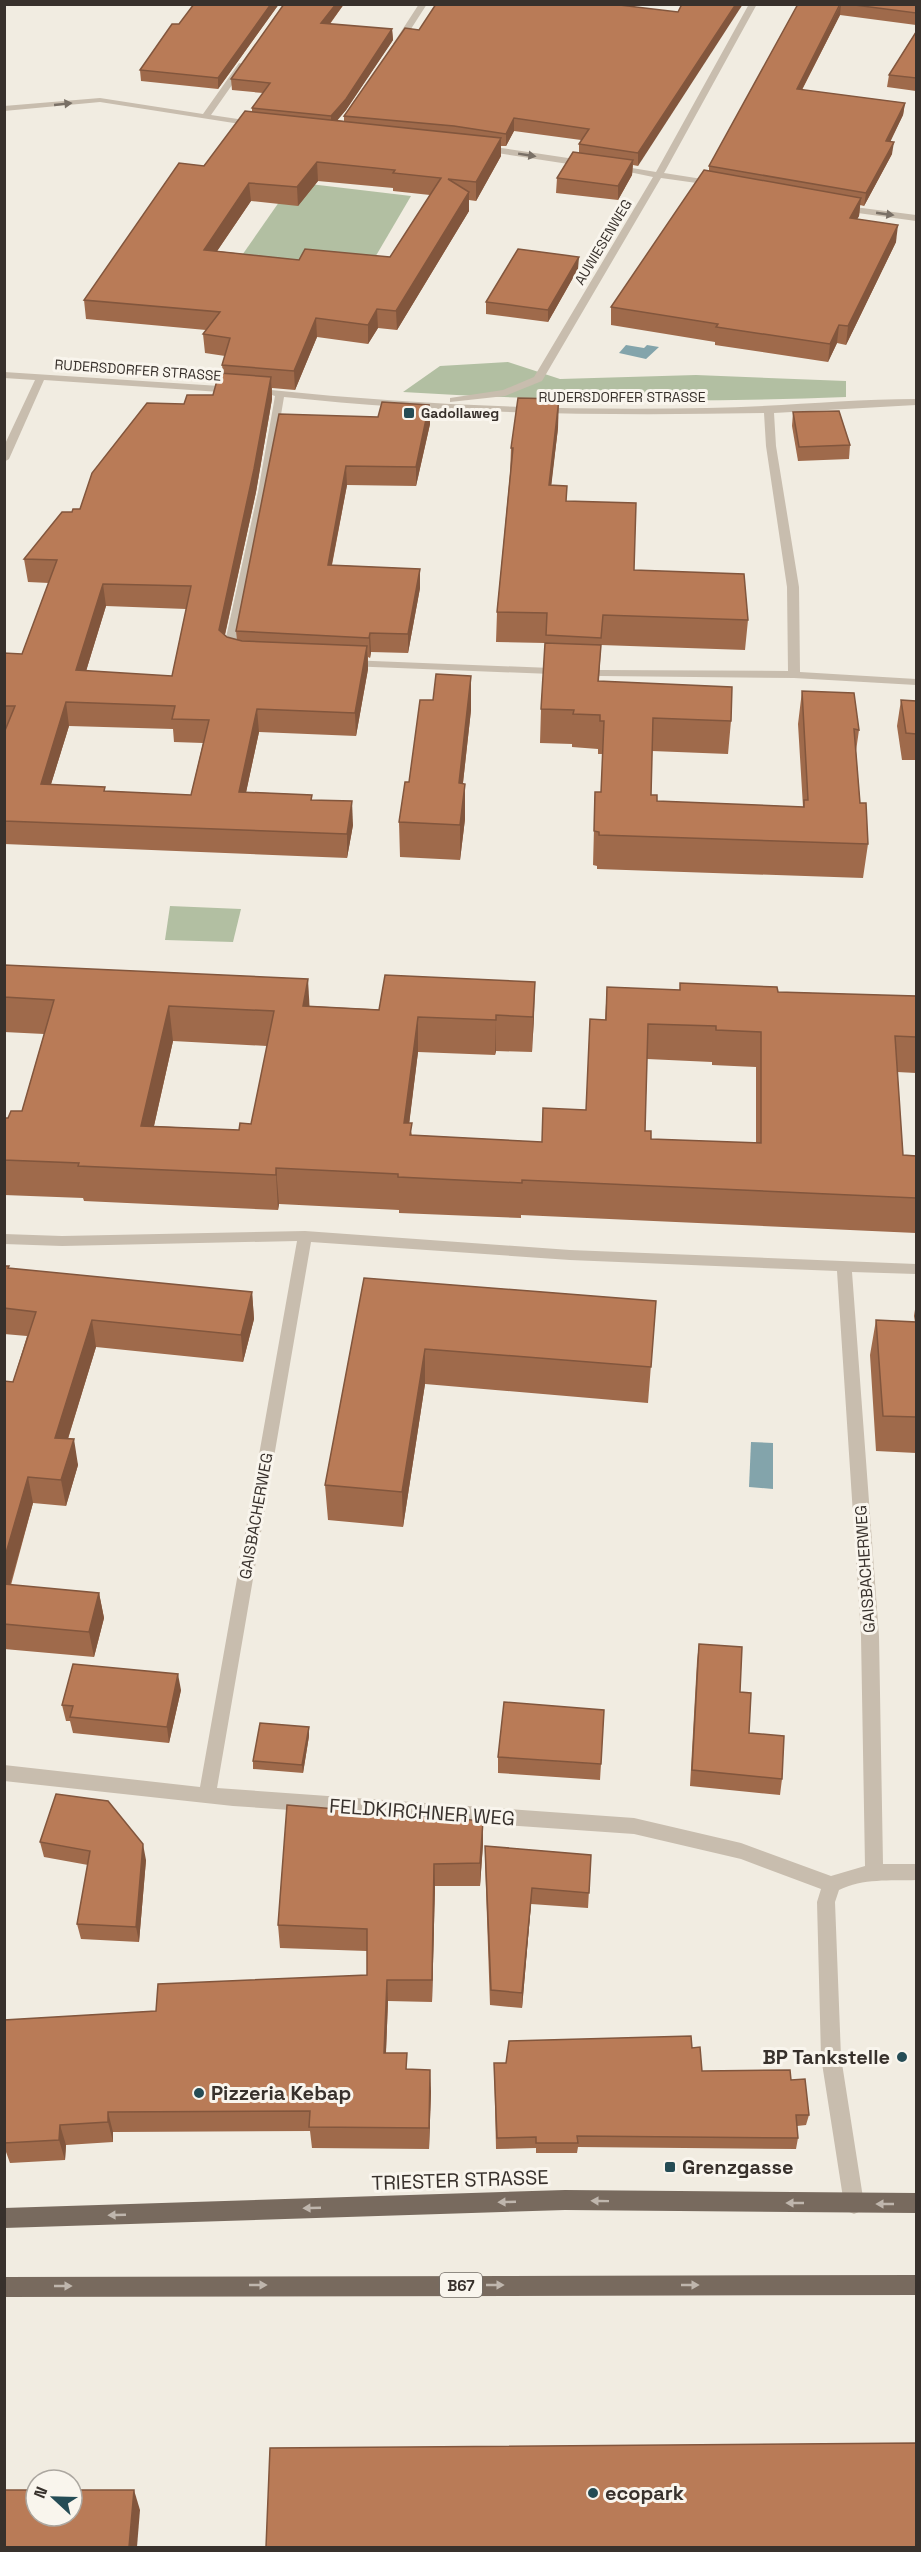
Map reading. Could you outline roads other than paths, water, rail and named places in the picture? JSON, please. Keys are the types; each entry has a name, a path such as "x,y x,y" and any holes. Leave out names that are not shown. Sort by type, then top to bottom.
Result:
{"main road":[{"name":"TRIESTER STRASSE","path":"4,2218 565,2200 916,2203"},
{"name":"B67","path":"4,2287 916,2285"}],"street":[{"path":"389,56 423,4"},
{"name":"AUWIESENWEG","path":"413,405 505,393 538,379 659,174 753,4"},
{"path":"206,116 246,60"},
{"path":"4,110 100,100 263,126"},
{"path":"475,147 659,174 721,186"},
{"path":"826,206 916,218"},
{"name":"RUDERSDORFER STRASSE","path":"4,375 252,391 413,405 542,411 770,410 916,402"},
{"path":"4,459 41,377"},
{"path":"244,659 233,656 229,651 263,492 280,394"},
{"path":"770,410 771,446 793,587 794,675"},
{"path":"341,663 601,673 794,675 916,682"},
{"path":"4,1239 62,1241 305,1236 570,1255 916,1269"},
{"name":"GAISBACHERWEG","path":"207,1795 305,1236"},
{"name":"GAISBACHERWEG","path":"844,1266 870,1636 874,1872"},
{"name":"FELDKIRCHNER WEG","path":"4,1773 207,1795 634,1826 741,1851 832,1885"},
{"path":"854,2204 831,2058 826,1902 832,1885 844,1877 874,1872 916,1872"}],"water":[{"path":"626,345 644,348 647,345 659,347 646,359 619,353"},
{"path":"751,1442 773,1443 773,1489 749,1487"}],"place":[{"name":"Gadollaweg","path":"409,413"},
{"name":"BP Tankstelle","path":"902,2057"},
{"name":"Pizzeria Kebap","path":"199,2093"},
{"name":"Grenzgasse","path":"670,2167"},
{"name":"ecopark","path":"593,2493"}]}
